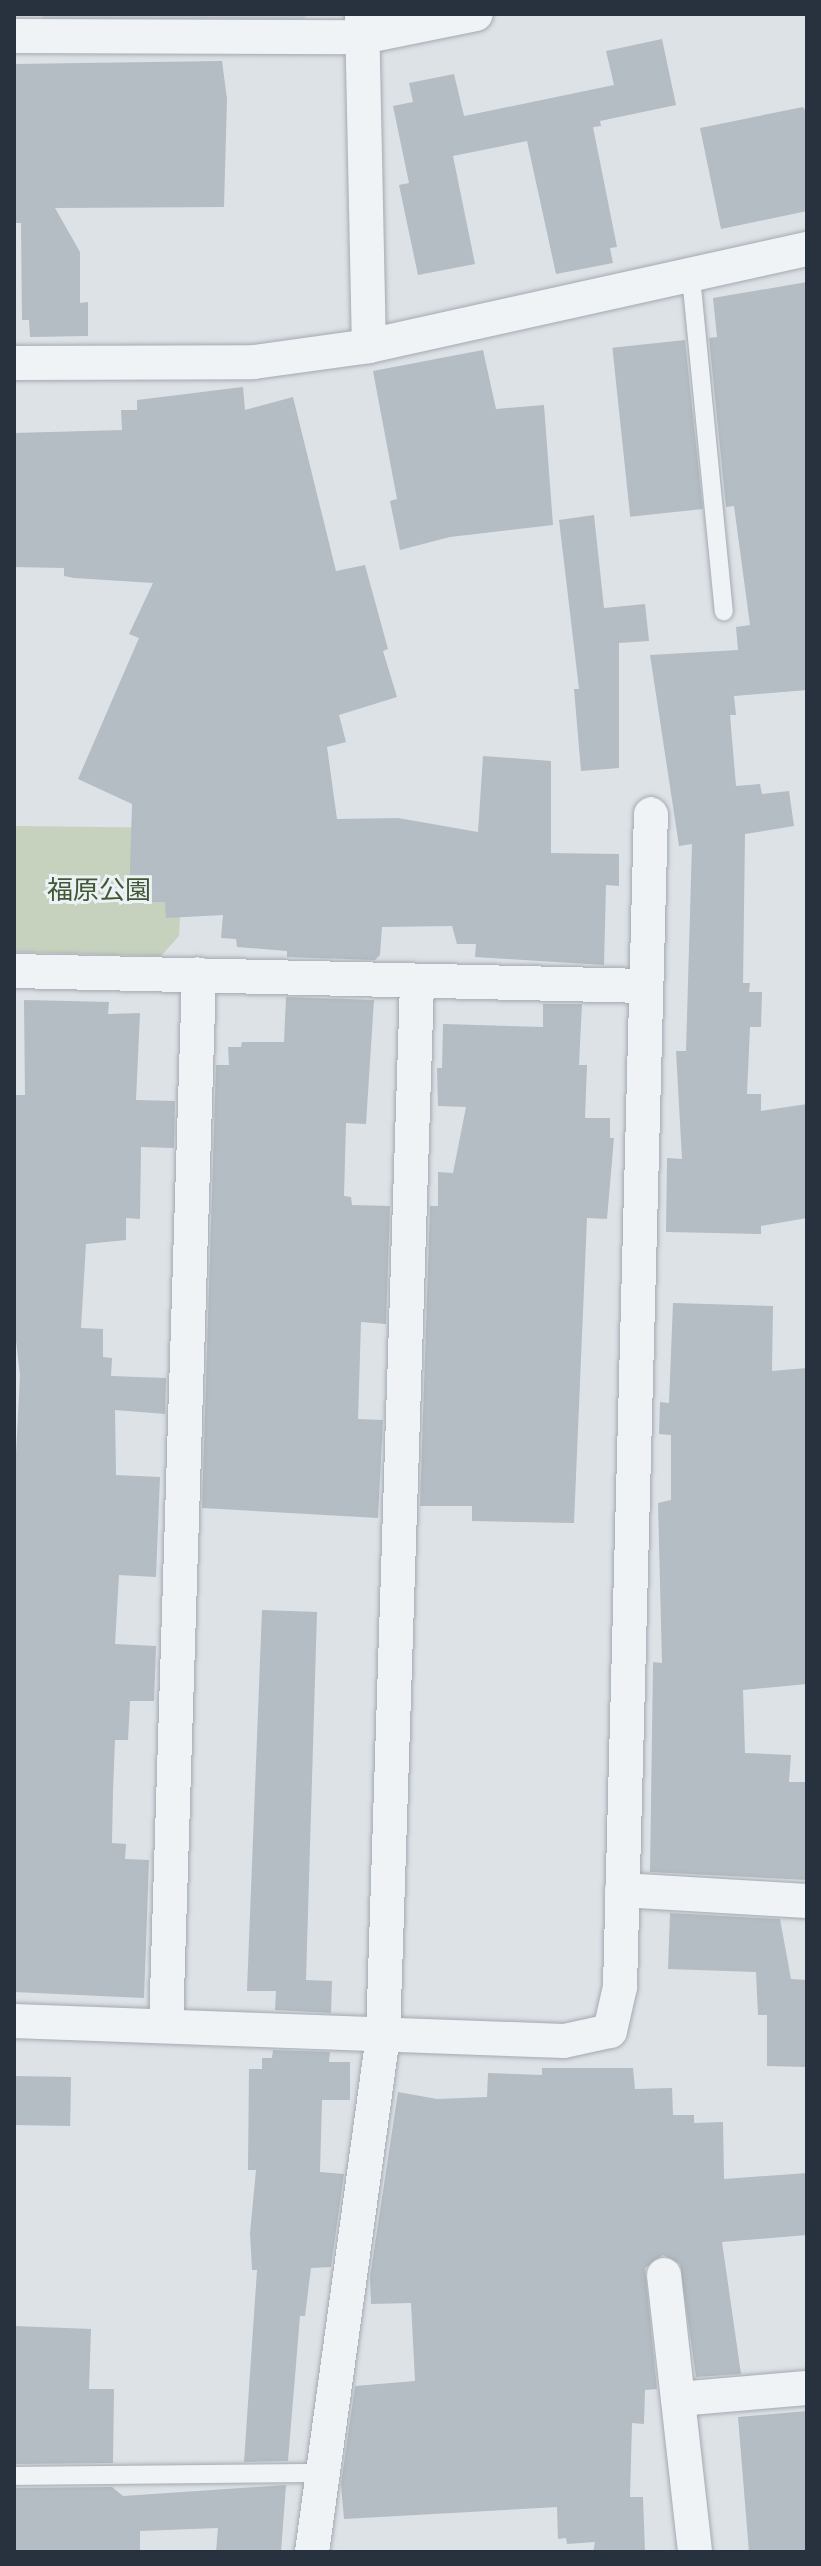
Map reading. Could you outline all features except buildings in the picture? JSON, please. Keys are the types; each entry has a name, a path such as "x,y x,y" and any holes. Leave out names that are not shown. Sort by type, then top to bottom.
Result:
{"street":[{"path":"14,36 362,26 476,14"},
{"path":"362,26 369,346"},
{"path":"14,363 254,362 369,346 807,249"},
{"path":"14,2021 564,2041 610,2031 619,2006 651,814"},
{"path":"14,971 646,986"},
{"path":"166,2026 199,975"},
{"path":"312,2552 383,2036 417,982"},
{"path":"622,1890 807,1901"},
{"path":"664,2275 695,2552"},
{"path":"678,2399 807,2388"}],"lane":[{"path":"691,277 724,611"},
{"path":"14,2476 324,2473"}],"shaded area":[{"path":"39,14 308,14 304,19 46,20"}],"green space":[{"name":"福原公園","path":"14,826 185,828 179,936 161,956 14,952"}]}
